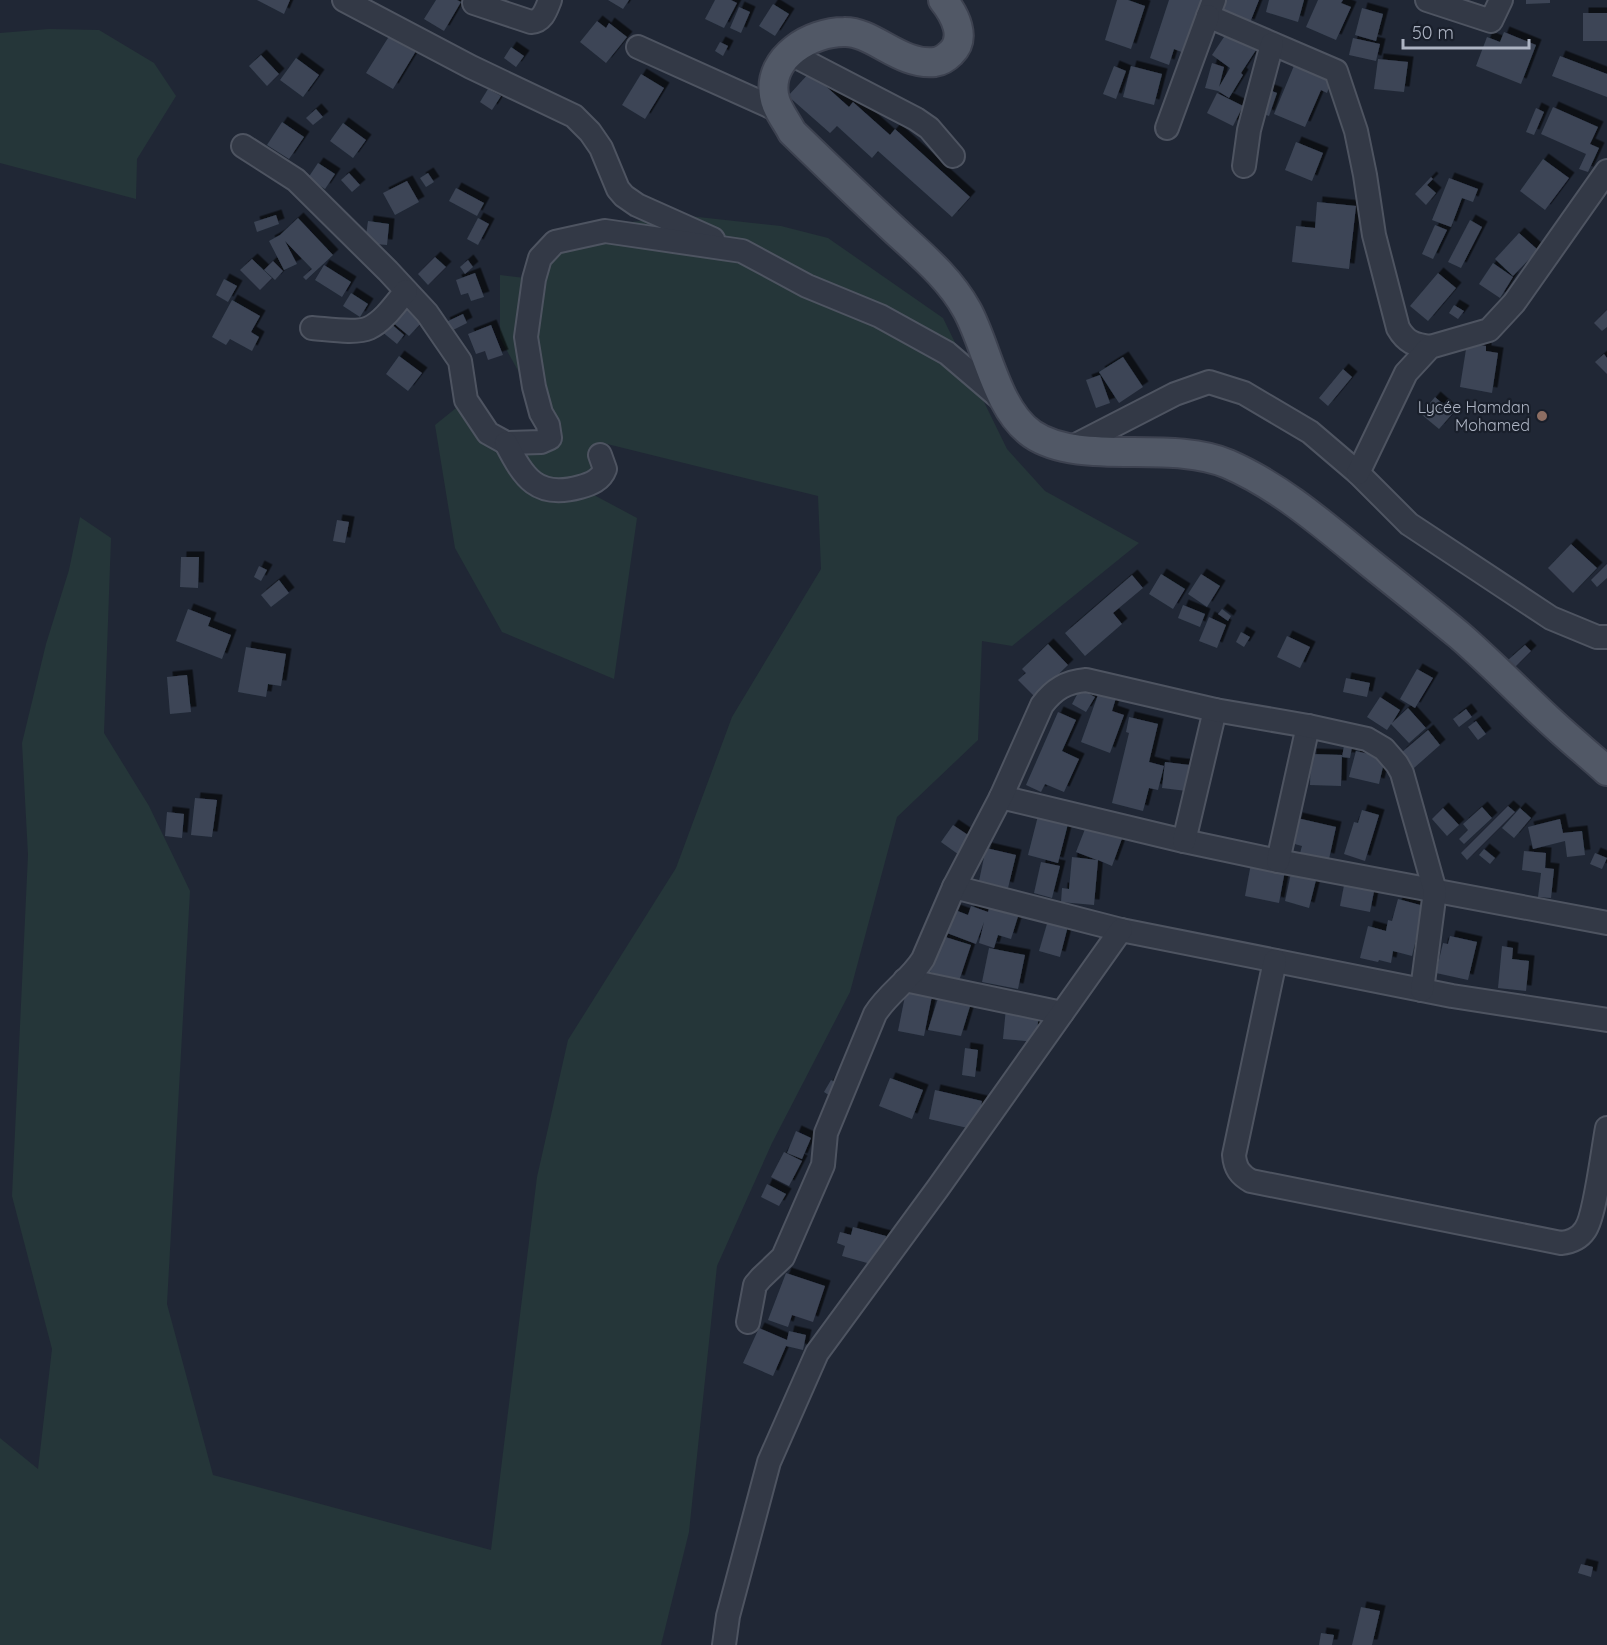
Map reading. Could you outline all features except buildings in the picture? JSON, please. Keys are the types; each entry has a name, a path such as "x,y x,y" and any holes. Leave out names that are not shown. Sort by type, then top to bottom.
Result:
{"main road":[{"path":"943,0 955,18 959,32 958,43 945,59 935,62 919,62 887,50 863,36 845,32 811,39 789,53 777,71 773,94 792,132 928,262 957,294 976,328 1006,403 1024,427 1032,434 1049,442 1072,447 1199,455 1226,463 1259,479 1317,519 1460,636 1548,720 1607,771"}],"street":[{"path":"344,0 471,67 574,116 596,140 618,189 637,206 741,251 807,286 880,316 947,353 1006,403"},
{"path":"474,3 531,22 542,17 550,0"},
{"path":"1427,0 1491,21 1501,0"},
{"path":"1167,128 1211,8 1272,44 1336,71 1356,131 1374,235 1398,328 1404,339 1416,345 1430,347 1489,330 1514,303 1607,171"},
{"path":"1245,166 1249,130 1272,44"},
{"path":"638,47 780,111"},
{"path":"789,53 916,119 929,128 953,156"},
{"path":"243,146 296,180 427,313 460,361 466,400 488,433 506,443 541,442 550,438 548,425 541,413 534,387 526,337 534,279 540,258 555,242 605,231 741,251"},
{"path":"312,328 359,330 368,328 381,319 406,291"},
{"path":"1358,473 1406,373 1430,347"},
{"path":"1072,447 1175,394 1209,382 1245,393 1310,432 1358,473 1409,524 1542,613 1597,637 1607,637"},
{"path":"506,443 517,464 530,480 554,492 589,485 602,476 605,469 600,455"},
{"path":"748,1322 755,1286 760,1278 783,1257 823,1165 826,1133 875,1014 923,959 954,887 1001,797 1042,705 1060,686 1072,681 1086,680 1215,710 1308,726 1366,740 1384,749 1402,772 1435,891 1422,990"},
{"path":"1184,841 1215,710"},
{"path":"1278,861 1308,726"},
{"path":"1001,797 1278,861 1607,923"},
{"path":"954,887 1121,930 1422,990 1607,1020"},
{"path":"724,1645 728,1616 769,1462 810,1366 826,1340 938,1188 1121,930"},
{"path":"1275,961 1234,1155 1237,1168 1245,1178 1561,1244 1579,1237 1589,1221 1607,1128"},
{"path":"905,980 1062,1013"}],"shaded area":[{"path":"49,29 99,30 154,63 176,96 137,159 136,199 0,163 0,33"},
{"path":"689,216 781,226 828,238 943,318 1007,449 1045,491 1139,543 1012,646 982,641 978,740 897,817 850,992 772,1143 717,1266 689,1532 661,1645 0,1645 0,1438 38,1469 52,1349 12,1196 28,855 22,743 46,644 69,570 80,517 111,538 104,733 149,806 190,891 167,1304 213,1475 491,1550 537,1177 568,1040 676,868 732,717 821,569 818,496 599,442 594,495 637,518 614,679 502,632 455,548 435,425 466,400 488,433 541,442 548,425 500,338 500,275 534,279 564,229"}],"place":[{"name":"Lycée Hamdan Mohamed","path":"1542,416"}]}
